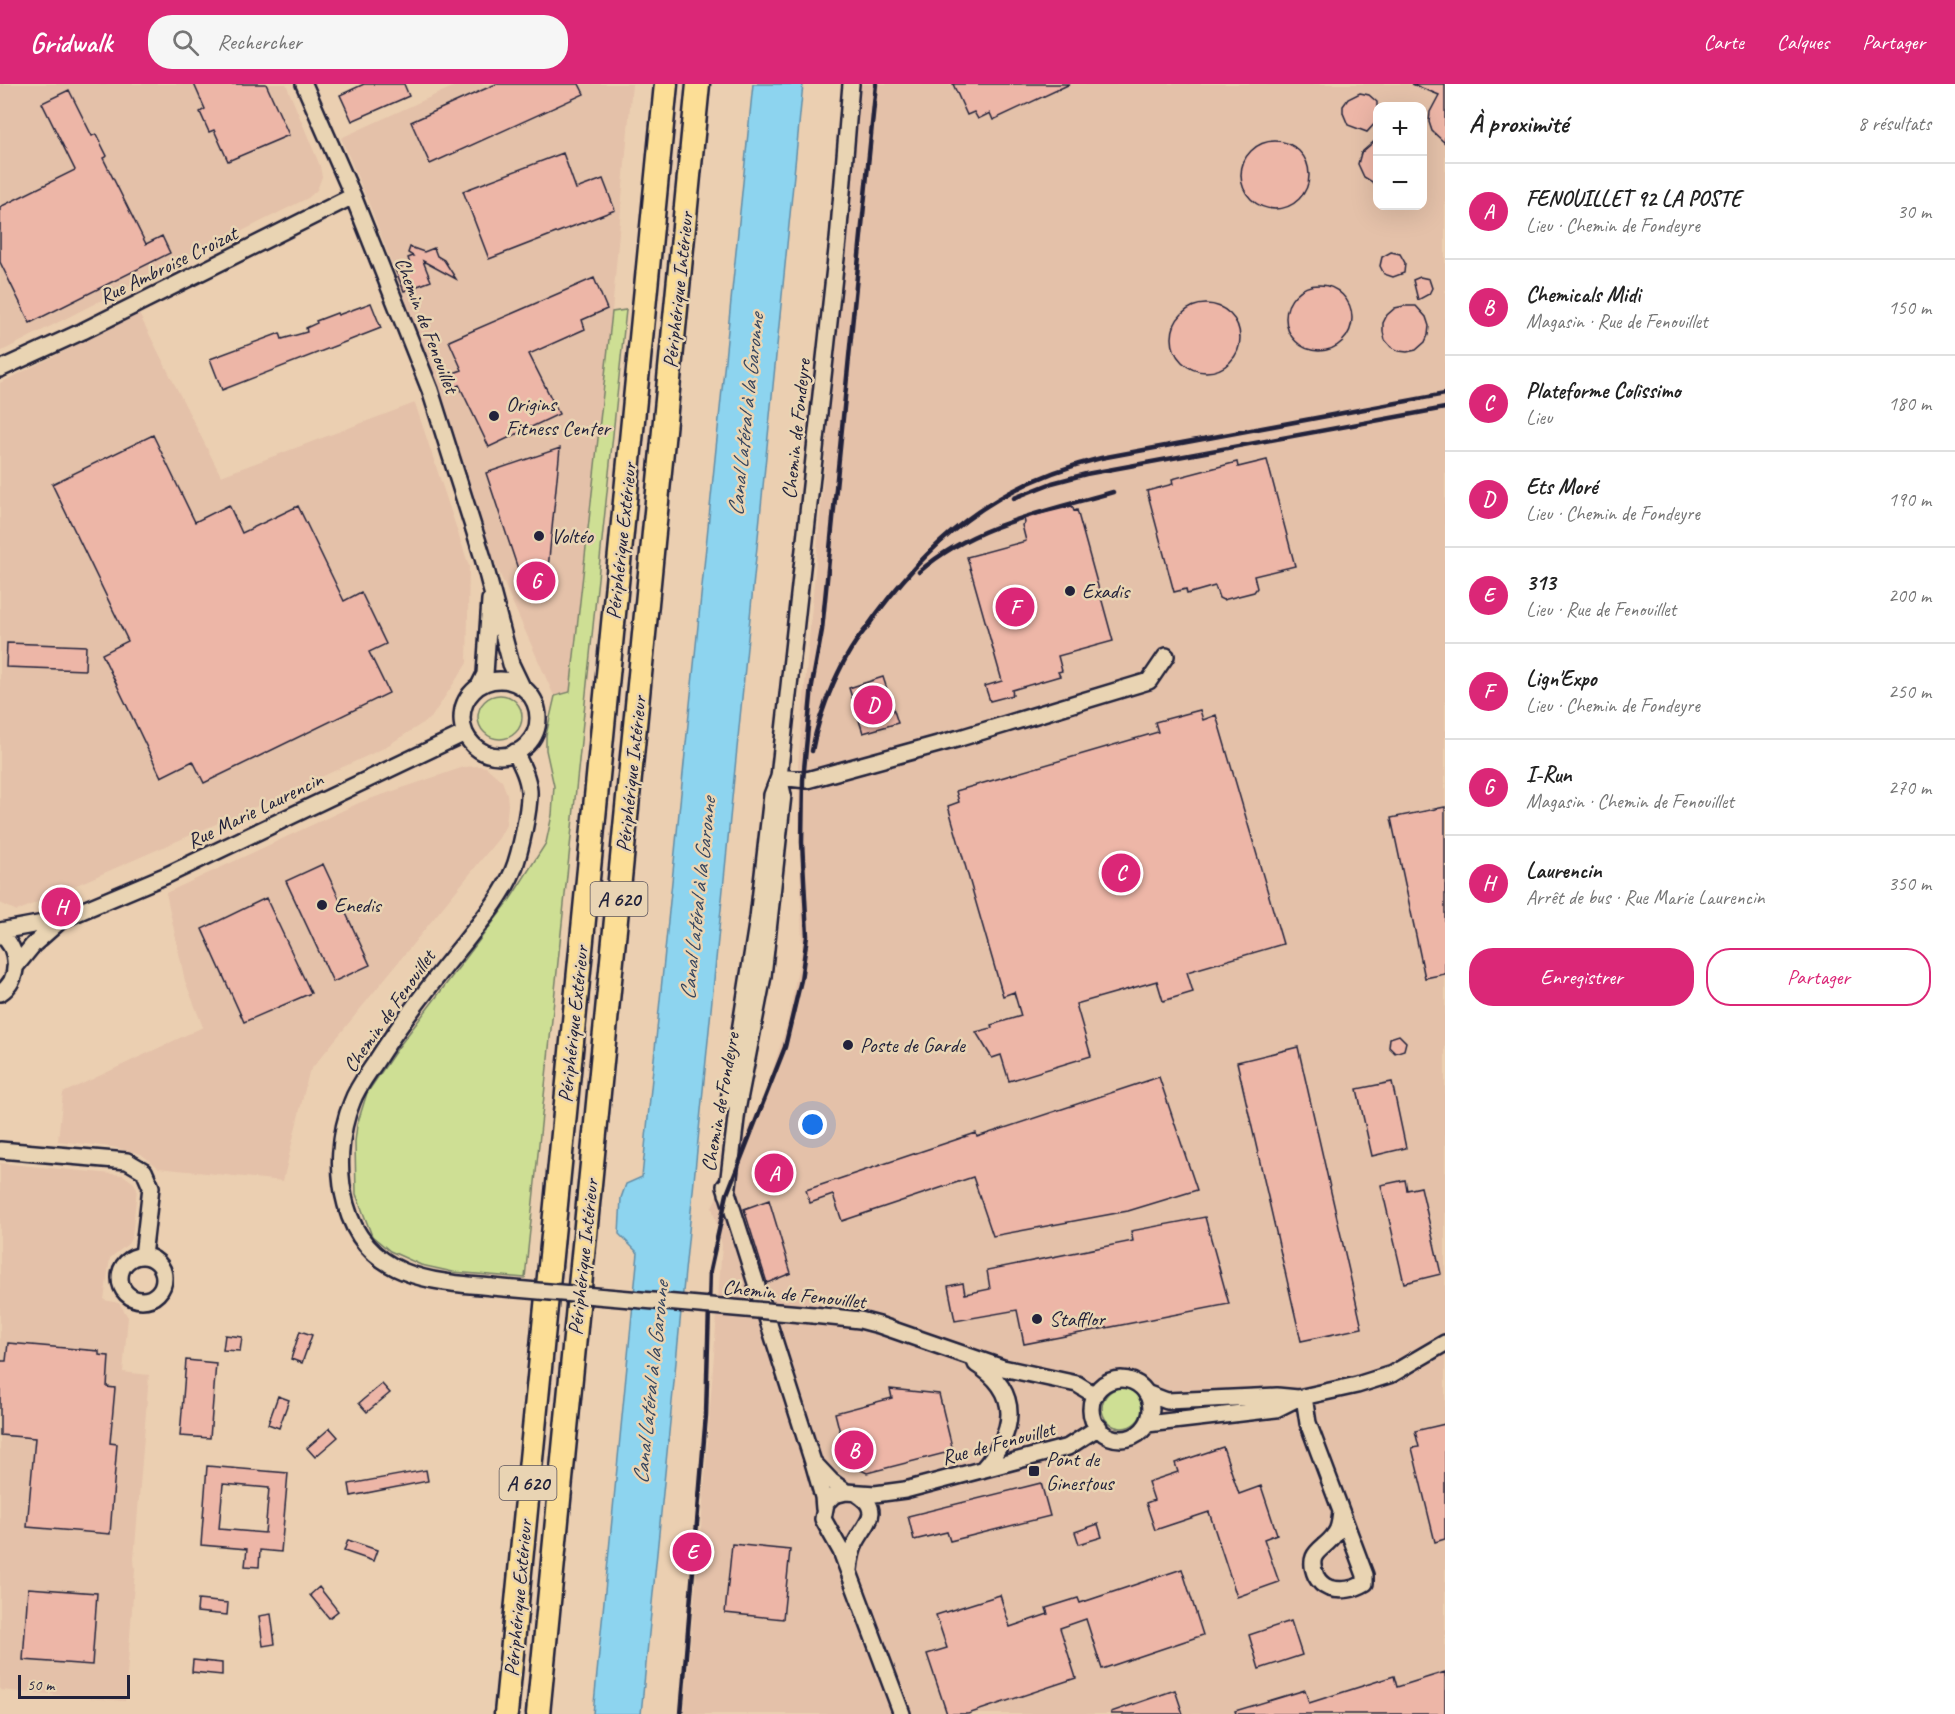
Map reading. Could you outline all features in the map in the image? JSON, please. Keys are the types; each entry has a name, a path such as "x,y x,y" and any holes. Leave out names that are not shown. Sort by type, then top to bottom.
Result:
{"highway":[{"name":"Périphérique Extérieur","path":"506,1714 666,84"},
{"name":"Périphérique Intérieur","path":"538,1714 698,84"}],"street":[{"name":"Chemin de Fenouillet","path":"304,84 353,195 430,390 491,588 511,664 522,687"},
{"name":"Chemin de Fondeyre","path":"813,1461 727,1194 722,1176 722,1155 758,918 772,795 779,777 838,240 851,84"},
{"name":"Rue Ambroise Croizat","path":"0,369 353,195"},
{"name":"Chemin de Fenouillet","path":"479,686 485,674 491,588"},
{"path":"779,777 807,780 960,738 1149,681 1166,656"},
{"path":"505,680 522,687 530,695 536,707 538,720 534,734 526,745 515,752 501,756 486,753 473,745 465,733 462,712 471,693 487,682 505,680"},
{"name":"Rue Marie Laurencin","path":"0,933 60,920 167,875 465,733"},
{"name":"Chemin de Fenouillet","path":"515,752 524,768 529,790 526,822 514,870 498,897 419,1000 352,1102 342,1148 343,1194 349,1215 361,1240 381,1260 422,1279 869,1323 1003,1368 1077,1384 1095,1395"},
{"name":"Rue Marie Laurencin","path":"0,993 5,990 16,966 33,945 60,920"},
{"path":"0,933 11,946 16,966"},
{"path":"0,1150 127,1161 144,1171 151,1187 143,1256"},
{"path":"1147,1424 1276,1408 1301,1397 1357,1386 1392,1374 1445,1343"},
{"name":"Chemin de Fenouillet","path":"953,1350 985,1370 998,1381 1005,1394 1009,1411 1004,1437 997,1452 982,1470"},
{"path":"1146,1392 1151,1411 1147,1424 1138,1433 1121,1438 1108,1435 1099,1427 1092,1412 1095,1395 1107,1383 1118,1379 1134,1382 1146,1392 1167,1401 1301,1397"},
{"path":"1301,1397 1308,1423 1365,1575 1365,1583 1359,1587 1338,1591 1325,1587 1317,1578 1313,1568 1313,1558 1317,1550 1335,1534 1341,1512"},
{"name":"Rue de Fenouillet","path":"851,1493 875,1494 905,1490 982,1470 1068,1447 1099,1427"},
{"path":"813,1461 831,1481 866,1501 870,1516"},
{"path":"813,1461 823,1497 824,1524 834,1535 902,1714"},
{"name":"Rue de Fenouillet","path":"849,1572 852,1550 867,1528 870,1516 905,1490"},
{"path":"824,1509 834,1495 851,1493"},
{"path":"834,1535 844,1539 861,1534"}],"shaded area":[{"path":"0,84 286,84 320,166 322,177 317,190 308,198 236,234 235,232 0,352"},
{"path":"459,84 632,84 612,312 570,693 555,698 495,563 441,395 371,209 341,138"},
{"path":"858,84 1445,84 1445,1714 684,1714 703,1504 722,1245 712,1207 766,1092 788,1021 802,947 798,765"},
{"path":"139,314 221,476 415,403 469,566 467,663 431,718 382,749 17,911 0,903 0,383"},
{"path":"464,767 486,767 502,781 508,805 506,825 499,838 309,1072 283,1181 159,1168 141,1154 112,1147 58,1141 63,1093 203,1027 185,981 166,893 361,802"},
{"path":"0,1163 123,1175 134,1183 137,1189 132,1237 128,1244 110,1258 104,1300 119,1303 128,1317 123,1372 149,1375 125,1701 0,1690"}],"green space":[{"path":"626,310 525,1278 453,1272 421,1265 390,1251 372,1236 356,1194 357,1125 367,1093 397,1049 509,901 546,843 552,815 554,786 546,750 546,735 555,696 570,692 612,312"},
{"path":"500,695 515,702 522,717 515,732 500,739 485,732 478,717 485,702"},
{"path":"1122,1388 1136,1394 1142,1408 1136,1422 1122,1428 1108,1422 1102,1408 1108,1394"}],"water":[{"name":"Canal Latéral à la Garonne","path":"753,84 803,84 641,1714 593,1714 638,1253 619,1234 621,1198 626,1184 642,1177"}],"building":[{"path":"194,84 266,84 289,135 228,161 214,130 209,132 200,112 205,109"},
{"path":"364,84 404,84 409,96 352,121 340,95"},
{"path":"496,84 579,84 584,94 430,164 411,122"},
{"path":"953,84 1070,84 993,120 990,113 978,119 974,112 967,115"},
{"path":"1412,84 1445,84 1445,143 1432,131 1429,122 1430,112 1439,95"},
{"path":"69,90 92,136 96,134 107,156 103,158 146,244 162,236 170,253 30,323 0,262 0,207 75,170 42,103"},
{"path":"1360,93 1369,95 1377,102 1373,102 1373,125 1367,132 1348,125 1343,106 1348,99"},
{"path":"1268,141 1282,141 1294,146 1304,156 1309,175 1304,194 1294,204 1282,209 1268,209 1256,204 1246,194 1241,182 1241,168 1246,156 1256,146"},
{"path":"1373,142 1373,183 1364,177 1358,164 1361,153"},
{"path":"563,153 576,189 603,179 615,210 489,259 463,191"},
{"path":"410,247 424,252 434,248 437,256 444,260 456,279 423,261 431,281 404,291 395,269 410,264 408,258 413,256 408,253"},
{"path":"1391,252 1400,254 1405,263 1404,273 1393,277 1384,274 1380,266 1382,257"},
{"path":"1420,277 1429,279 1432,288 1429,294 1418,300 1413,280"},
{"path":"594,278 607,309 582,320 585,329 529,354 559,414 489,447 459,385 451,389 445,376 462,370 449,341"},
{"path":"1319,285 1331,288 1342,295 1349,306 1352,318 1349,330 1342,341 1331,348 1319,351 1307,348 1296,341 1289,330 1286,318 1289,306 1296,295 1307,288"},
{"path":"371,303 381,328 222,390 210,359 280,333 282,339 307,332 306,328 317,323 316,321"},
{"path":"1213,304 1225,310 1234,319 1240,331 1238,351 1230,362 1213,372 1199,372 1182,362 1174,351 1172,331 1182,314 1193,306"},
{"path":"1416,306 1426,317 1429,326 1425,342 1416,350 1407,352 1391,347 1385,340 1383,332 1383,323 1387,315 1395,308"},
{"path":"153,435 195,522 229,505 242,533 298,506 344,601 361,592 386,644 369,652 389,693 204,783 193,761 161,777 102,654 128,641 52,484"},
{"path":"560,448 546,589 527,596 486,473"},
{"path":"1267,460 1295,566 1254,576 1257,588 1254,592 1223,600 1219,598 1215,586 1187,594 1186,589 1174,592 1147,491 1173,484 1172,479 1237,462 1238,467"},
{"path":"1072,506 1074,511 1077,510 1113,641 1058,656 1062,671 1058,672 1060,676 1012,690 1013,695 990,701 985,686 1002,681 967,557 1026,541 1022,525 1025,523 1024,518"},
{"path":"7,643 86,646 85,670 6,667"},
{"path":"883,677 898,723 863,733 849,688"},
{"path":"1200,710 1203,720 1216,715 1283,944 1187,972 1193,992 1163,1001 1157,981 1076,1004 1091,1056 1009,1081 1001,1055 992,1058 976,1032 1021,1016 1014,992 1003,996 948,806 959,802 956,791 1158,732 1155,722"},
{"path":"1445,807 1445,974 1425,978 1391,818"},
{"path":"323,864 370,965 333,982 286,881"},
{"path":"266,898 311,993 244,1022 202,929"},
{"path":"1399,1035 1406,1042 1404,1050 1395,1053 1389,1047 1390,1038"},
{"path":"1298,1047 1362,1328 1301,1341 1237,1062"},
{"path":"1159,1077 1197,1190 1128,1211 993,1236 973,1177 842,1221 833,1195 810,1203 806,1190 976,1133 977,1137"},
{"path":"1392,1082 1406,1148 1372,1156 1357,1089"},
{"path":"1405,1180 1407,1190 1421,1187 1441,1274 1404,1283 1381,1185"},
{"path":"769,1200 791,1273 767,1283 744,1209"},
{"path":"1205,1217 1229,1304 1024,1344 1017,1310 955,1321 948,1286 963,1283 965,1294 990,1289 987,1270 1133,1241 1131,1231"},
{"path":"300,1331 312,1335 302,1363 291,1359"},
{"path":"225,1335 242,1337 240,1351 223,1350"},
{"path":"8,1343 99,1351 99,1355 109,1356 107,1387 115,1388 110,1443 117,1444 110,1534 27,1527 35,1438 0,1435 0,1361 6,1361"},
{"path":"186,1360 216,1363 210,1438 180,1436"},
{"path":"382,1384 390,1393 367,1412 359,1403"},
{"path":"890,1389 939,1394 953,1451 867,1473 848,1464 835,1413 892,1398"},
{"path":"278,1396 289,1400 279,1428 268,1424"},
{"path":"1445,1424 1445,1539 1435,1542 1412,1448 1419,1447 1415,1431"},
{"path":"330,1428 338,1437 315,1457 307,1448"},
{"path":"1223,1447 1239,1494 1261,1486 1277,1534 1264,1539 1279,1582 1237,1597 1209,1512 1155,1530 1146,1503 1154,1500 1148,1482 1178,1472 1175,1463"},
{"path":"207,1466 288,1473 281,1552 260,1550 259,1567 245,1566 247,1549 201,1545","holes":["223,1484 269,1488 265,1533 219,1529"]},
{"path":"426,1470 428,1481 351,1496 349,1484"},
{"path":"1041,1483 1050,1516 950,1541 947,1532 914,1540 908,1516"},
{"path":"1098,1524 1102,1537 1079,1544 1075,1532"},
{"path":"348,1540 377,1550 373,1561 344,1551"},
{"path":"732,1544 790,1550 783,1619 725,1613"},
{"path":"1182,1569 1203,1635 1102,1669 1086,1619 1060,1628 1076,1678 968,1714 947,1714 927,1654 947,1648 936,1615 1000,1595 1010,1627 1048,1614 1046,1608 1078,1598 1080,1603"},
{"path":"319,1587 338,1611 329,1618 310,1595"},
{"path":"28,1588 97,1593 92,1665 23,1660"},
{"path":"198,1600 228,1603 227,1615 197,1612"},
{"path":"271,1614 275,1644 263,1646 259,1616"},
{"path":"1291,1621 1302,1655 1259,1669 1249,1635"},
{"path":"193,1660 222,1663 222,1675 192,1672"},
{"path":"1445,1672 1445,1714 1236,1714 1235,1711 1305,1690 1309,1703 1394,1676 1397,1687"},
{"path":"1175,1690 1183,1714 1111,1714 1111,1712"}],"railway":[{"path":"681,1714 706,1415 710,1270 727,1194 785,1047 801,980 807,936 802,842 803,780 812,685 822,630 876,84"},
{"path":"865,630 913,569 939,543 966,520 996,500 1028,483 1063,469 1101,458 1445,394"},
{"path":"1014,498 1052,483 1086,474 1445,408"},
{"path":"919,572 962,542 986,531 1037,513 1113,492"},
{"path":"812,751 820,718 833,684 850,651 870,624"}],"place":[{"name":"Origins Fitness Center","path":"494,416"},
{"name":"Voltéo","path":"539,536"},
{"name":"I-Run","path":"536,581"},
{"name":"Exadis","path":"1070,591"},
{"name":"Lign'Expo","path":"1015,607"},
{"name":"Ets Moré","path":"873,705"},
{"name":"Plateforme Colissimo","path":"1121,873"},
{"name":"Enedis","path":"322,905"},
{"name":"Laurencin","path":"61,907"},
{"name":"Poste de Garde","path":"848,1045"},
{"name":"FENOUILLET 92 LA POSTE","path":"774,1173"},
{"name":"Stafflor","path":"1037,1319"},
{"name":"Chemicals Midi","path":"854,1450"},
{"name":"Pont de Ginestous","path":"1034,1471"},
{"name":"313","path":"692,1552"}]}
